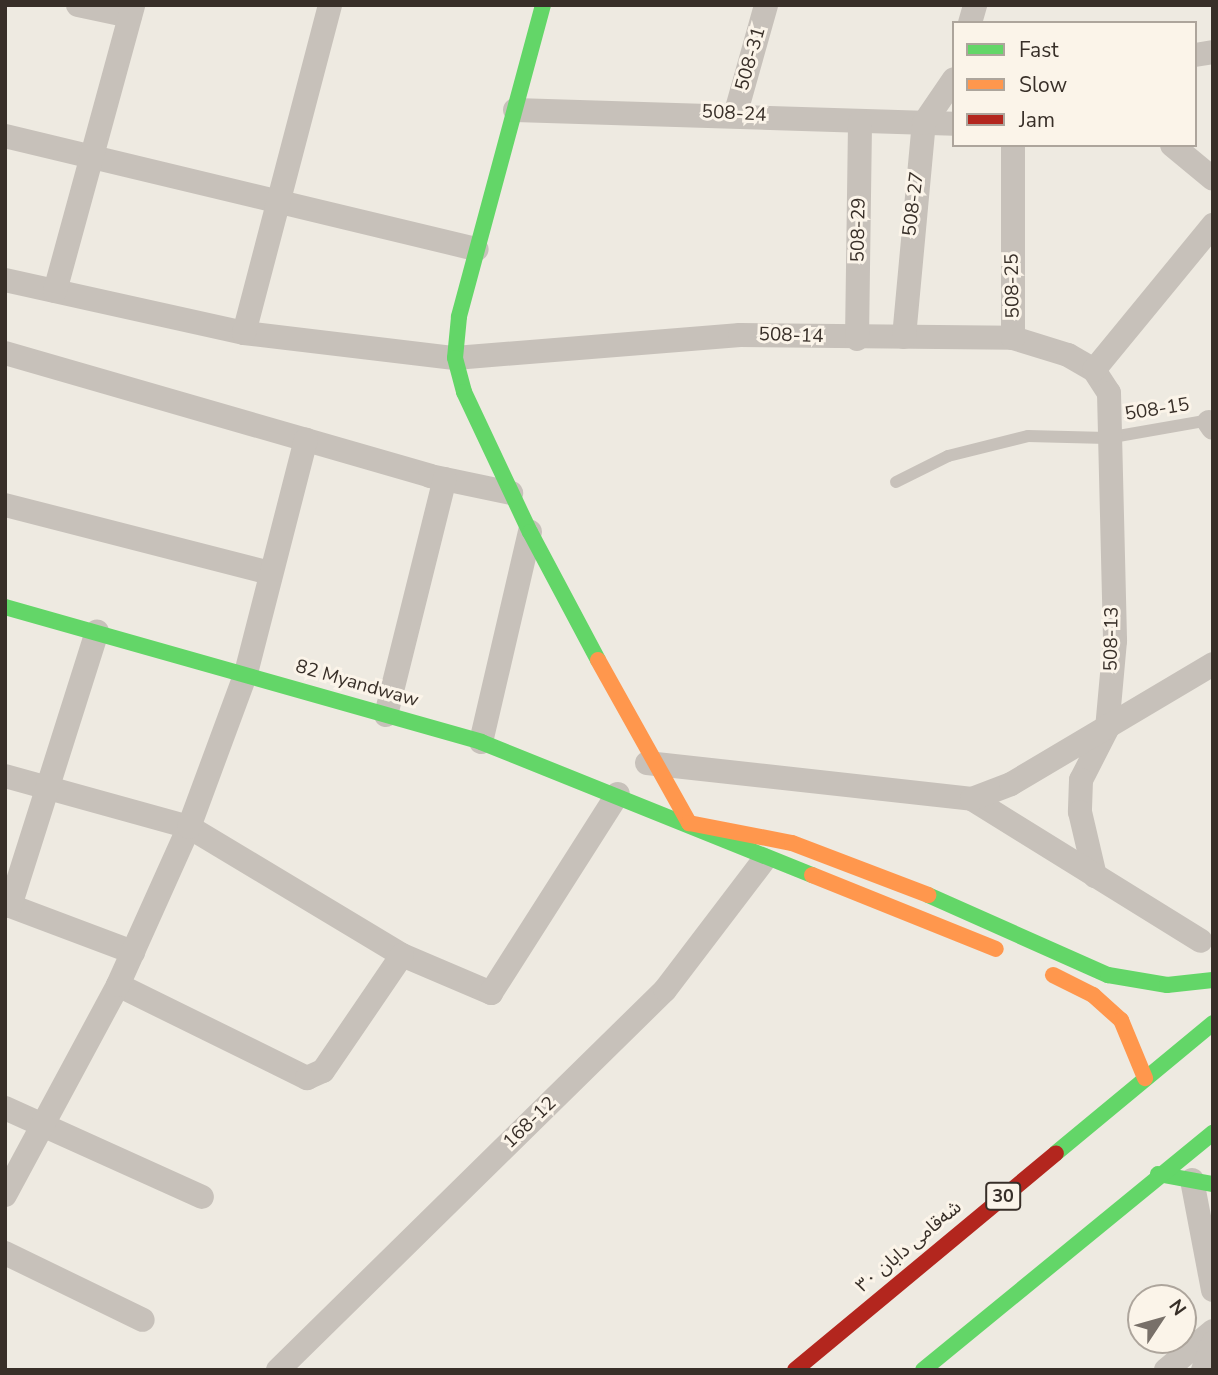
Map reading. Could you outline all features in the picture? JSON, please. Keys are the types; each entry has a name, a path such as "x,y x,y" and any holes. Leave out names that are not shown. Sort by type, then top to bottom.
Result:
{"street":[{"path":"55,291 131,11 78,5"},
{"path":"244,332 330,5"},
{"path":"543,5 477,249 455,358 464,392 530,532 647,763 689,824 764,860 1009,955"},
{"name":"508-31","path":"736,112 766,5"},
{"name":"508-27","path":"904,337 924,123 952,82"},
{"name":"508-24","path":"515,110 736,112 860,122 952,124"},
{"name":"508-29","path":"857,339 860,122"},
{"path":"5,136 477,249"},
{"name":"508-25","path":"1013,147 1013,338"},
{"path":"1174,147 1213,179"},
{"path":"1094,370 1213,225"},
{"name":"508-14","path":"5,280 244,332 455,358 740,335 857,339 1013,338 1094,370"},
{"path":"5,353 445,479 511,493"},
{"name":"508-13","path":"1094,370 1110,393 1107,438 1115,641 1107,729 1080,780 1080,812 1096,876"},
{"path":"5,1195 118,985 189,827 246,673 269,572 306,440"},
{"path":"386,715 445,479"},
{"path":"5,505 269,572"},
{"path":"481,742 530,532"},
{"name":"82 Myandwaw","path":"5,607 246,673 481,742 689,824"},
{"path":"97,631 8,905 133,951"},
{"path":"972,799 1107,729 1213,664"},
{"path":"1186,682 1213,686"},
{"path":"647,763 972,799 1201,941"},
{"path":"5,776 189,827 402,955 477,992 500,986 618,794"},
{"path":"689,824 803,847 971,912 1108,975 1167,985 1213,980"},
{"name":"168-12","path":"278,1370 665,990 764,860"},
{"path":"118,985 307,1078 323,1070 402,955"},
{"path":"1032,965 1108,1007 1131,1035 1145,1078"},
{"name":"شەقامی دابان ٣٠","path":"795,1370 1213,1023"},
{"path":"5,1108 202,1197"},
{"path":"923,1370 1158,1174 1213,1133"},
{"path":"1158,1174 1202,1182 1213,1290"},
{"path":"5,1253 143,1320"},
{"path":"1166,1370 1213,1331"},
{"path":"1203,1370 1213,1343"}],"lane":[{"name":"508-15","path":"896,482 948,456 1028,436 1107,438 1211,423"}],"traffic: fast":[{"path":"543,5 459,317 455,358 464,392 530,532 598,660"},
{"path":"5,607 481,742 812,875"},
{"path":"928,895 1108,975 1167,985 1213,980"},
{"path":"1056,1153 1213,1023"},
{"path":"923,1370 1213,1133"},
{"path":"1158,1174 1213,1184"}],"traffic: slow":[{"path":"598,660 689,823 792,843 928,895"},
{"path":"812,875 996,949"},
{"path":"1053,975 1093,995 1121,1020 1145,1078"}],"traffic: jam":[{"path":"795,1370 1056,1153"}]}
